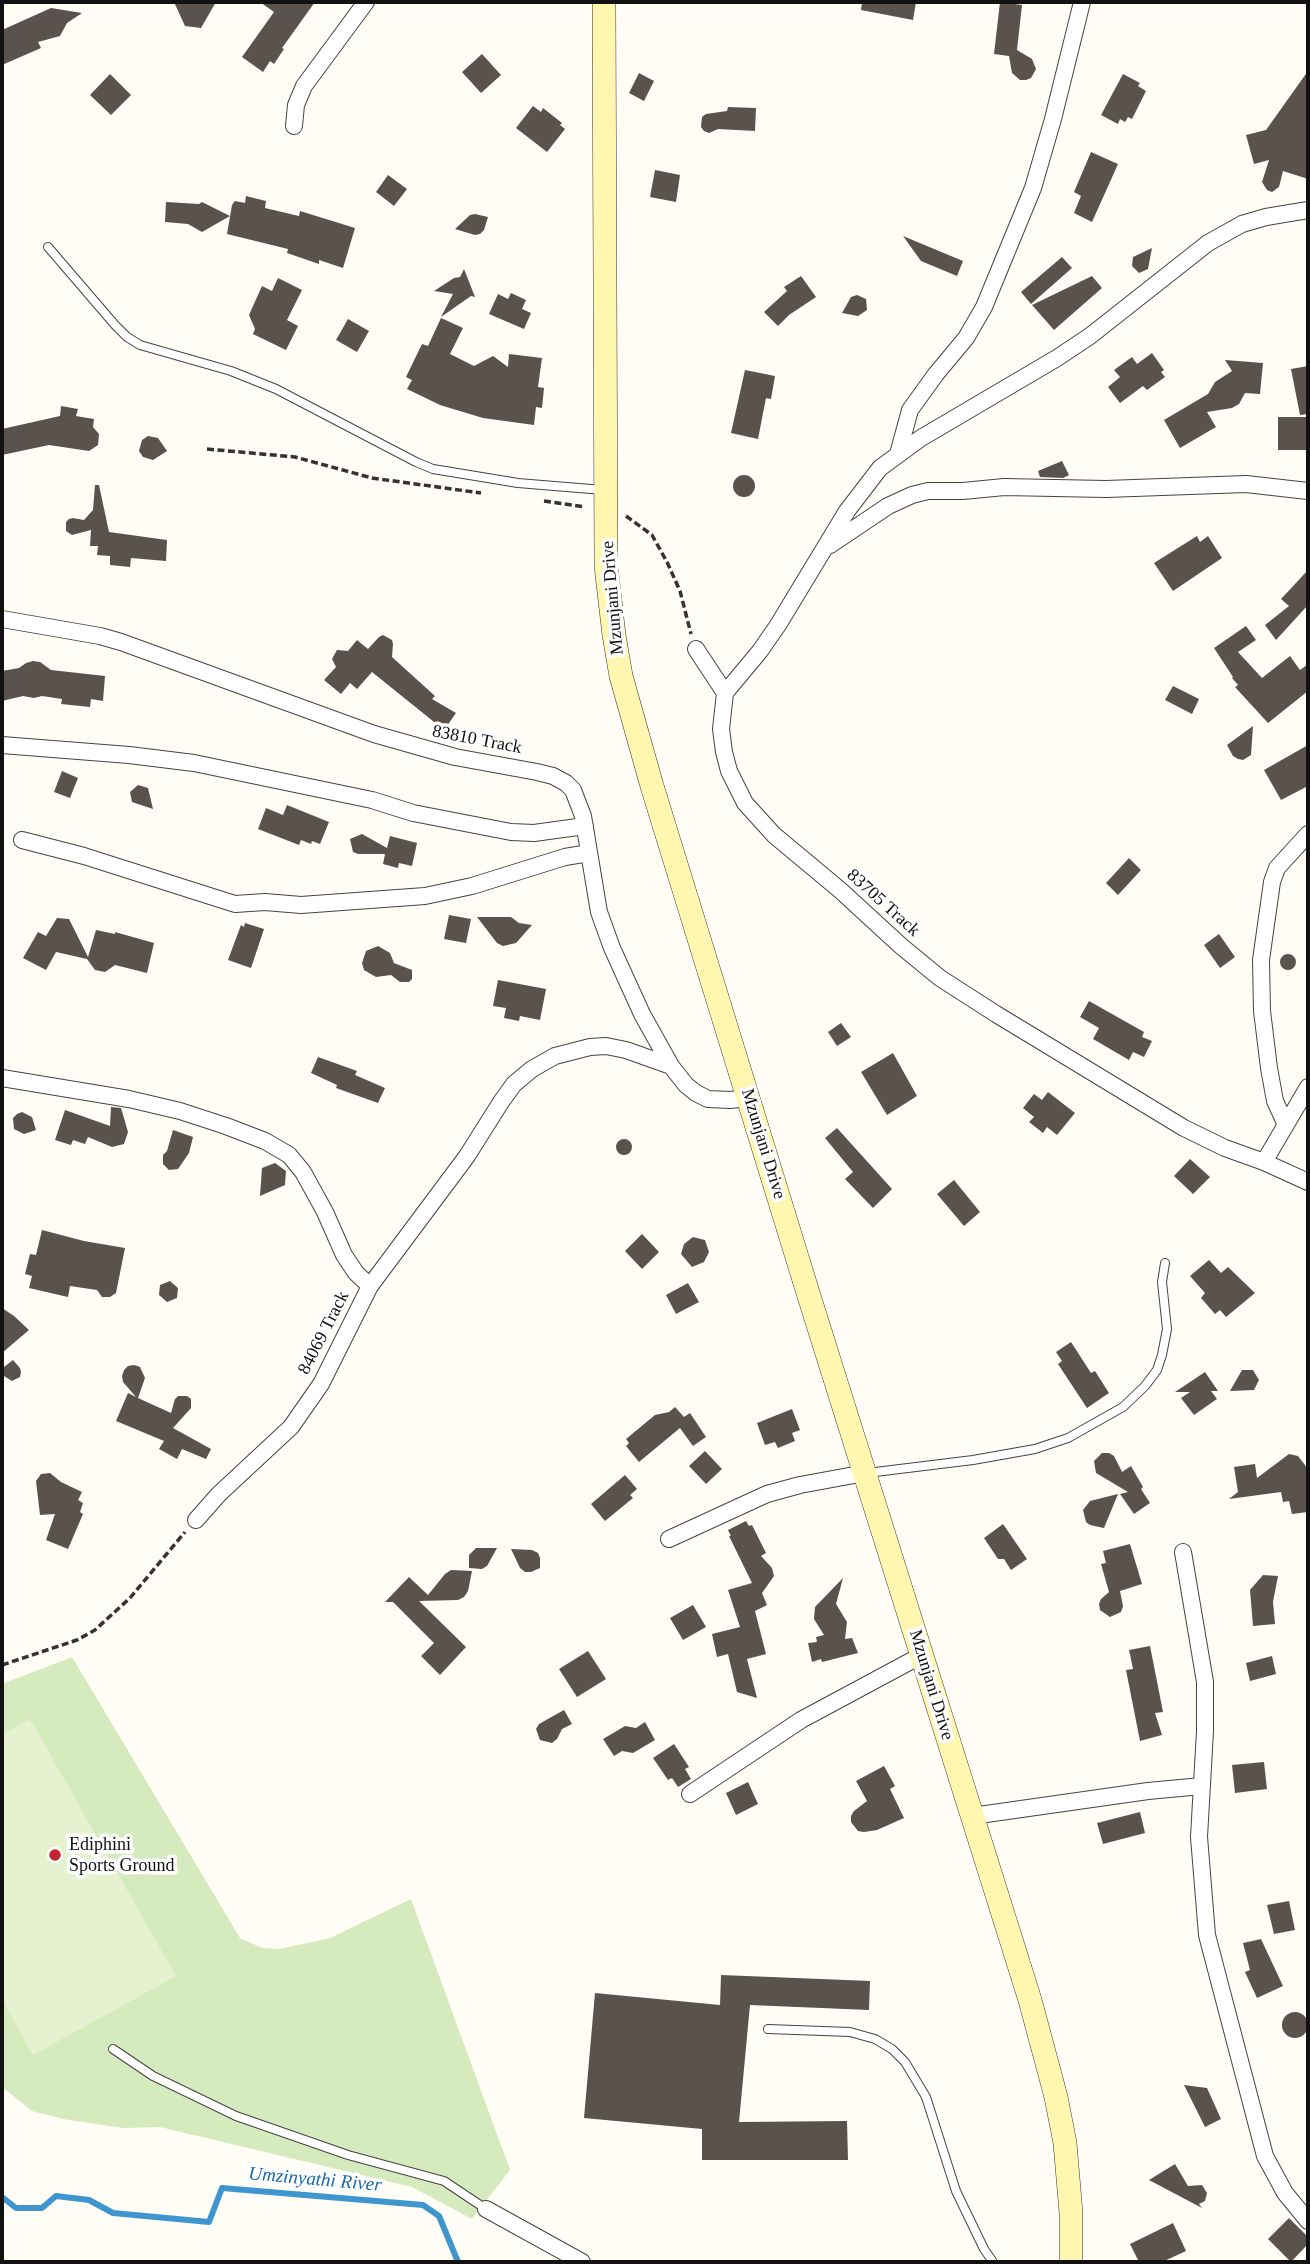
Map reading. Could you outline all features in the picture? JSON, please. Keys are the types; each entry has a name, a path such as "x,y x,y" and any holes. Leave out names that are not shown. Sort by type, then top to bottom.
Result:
{"main road":[{"name":"Mzunjani Drive","path":"604,2 606,500 609,597 621,676 652,786 1030,2000 1056,2097 1065,2143 1070,2180 1070,2262"}],"street":[{"path":"293,126 296,105 304,86 366,2"},
{"path":"898,454 911,411 936,374 966,338 984,307 1033,188 1082,2"},
{"path":"696,649 725,692 778,625 863,487 880,468 921,438 1090,336 1208,243 1242,224 1308,210"},
{"path":"822,551 888,506 928,491 962,491 1004,486 1106,489 1246,484 1308,491"},
{"name":"83810 Track","path":"2,619 111,639 385,738 455,757 553,776 566,783 573,790 585,826 600,912 612,948 642,1014 671,1066 687,1085 708,1099 749,1097"},
{"name":"83705 Track","path":"725,692 721,729 724,752 729,771 746,803 774,835 901,946 940,978 1110,1085 1184,1128 1308,1182"},
{"path":"2,745 194,763 372,800 413,813 511,832 534,834 585,826"},
{"path":"1286,1125 1275,1101 1269,1068 1262,1011 1261,960 1272,882 1277,868 1308,834"},
{"path":"22,840 84,856 235,904 265,902 301,905 425,897 472,886 565,857 589,853"},
{"name":"84069 Track","path":"196,1520 219,1494 291,1427 321,1384 370,1286 467,1156 514,1084 532,1069 555,1056 573,1050 606,1046 671,1066"},
{"path":"2,1079 154,1105 226,1126 265,1141 289,1155 303,1172 344,1255 356,1273 370,1286"},
{"path":"1264,1162 1308,1087"},
{"path":"1291,1173 1308,1166"},
{"path":"669,1539 767,1494 800,1485 865,1474"},
{"path":"1183,1552 1205,1682 1199,1838 1207,1935 1265,2156 1285,2193 1308,2221"},
{"path":"690,1794 801,1720 922,1655"},
{"path":"972,1816 1202,1786"},
{"path":"486,2208 582,2262"}],"lane":[{"path":"48,247 127,337 140,345 231,371 276,389 416,463 433,469 606,500"},
{"path":"865,1474 973,1460 1035,1448 1068,1438 1124,1407 1157,1370 1167,1329 1162,1282 1165,1263"},
{"path":"768,2029 850,2032 875,2039 892,2049 905,2062 926,2097 956,2191 993,2262"},
{"path":"113,2049 153,2076 236,2116 348,2155 444,2181 486,2208"}],"path":[{"path":"207,449 295,457 372,478 484,494"},
{"path":"538,501 606,500 652,535 680,591 696,649"},
{"path":"2,1665 77,1640 95,1630 130,1598 196,1520"}],"green space":[{"path":"72,1657 240,1938 262,1948 280,1949 330,1938 411,1899 510,2170 472,2219 412,2187 160,2127 123,2128 63,2119 32,2111 2,2087 2,1684"},
{"name":"Ediphini Sports Ground","path":"30,1719 176,1976 33,2055 2,2000 2,1735"}],"building":[{"path":"174,2 216,2 201,28 185,26"},
{"path":"260,2 315,2 282,48 284,49 274,64 270,61 263,72 242,57 274,12"},
{"path":"862,2 916,2 913,20 861,10"},
{"path":"1000,2 1022,5 1017,50 1032,59 1036,69 1031,78 1026,80 1020,80 1012,73 1009,56 994,54"},
{"path":"51,8 82,13 67,23 60,36 38,42 41,48 2,65 2,30"},
{"path":"482,54 501,75 481,93 462,72"},
{"path":"1308,71 1308,179 1283,171 1279,187 1272,192 1267,190 1262,182 1269,160 1254,164 1246,135 1266,130"},
{"path":"639,73 654,81 644,101 629,93"},
{"path":"110,74 131,95 111,115 90,95"},
{"path":"1123,74 1140,83 1138,86 1146,91 1132,119 1128,117 1125,122 1120,119 1118,124 1101,115"},
{"path":"533,106 541,112 543,108 562,123 560,125 565,129 547,152 516,128"},
{"path":"728,107 756,108 755,131 704,131 701,127 702,117 727,111"},
{"path":"1091,152 1118,164 1092,222 1074,213 1081,196 1074,192"},
{"path":"655,170 680,175 676,202 650,197"},
{"path":"388,175 407,189 394,206 376,192"},
{"path":"246,196 266,201 265,208 299,216 300,211 355,228 343,268 319,260 319,264 287,253 288,249 227,234 232,205 235,201 245,203"},
{"path":"166,202 202,202 230,216 202,232 188,224 165,222"},
{"path":"470,215 488,217 480,234 455,229"},
{"path":"903,236 963,261 957,276 921,261"},
{"path":"1152,248 1148,269 1139,273 1132,266 1133,257"},
{"path":"1062,257 1072,268 1031,304 1021,292"},
{"path":"464,269 475,297 471,296 441,317 453,294 434,291 460,277"},
{"path":"801,276 816,297 778,326 764,312 787,291 784,287"},
{"path":"1092,276 1102,288 1054,330 1032,305"},
{"path":"278,278 302,290 287,320 298,326 286,350 253,334 255,329 249,315 262,286 272,291"},
{"path":"511,293 526,300 522,309 531,313 524,329 489,314 498,294 508,299"},
{"path":"857,295 866,299 867,310 858,316 842,313 851,297"},
{"path":"441,318 463,328 450,354 474,366 493,356 508,367 509,354 542,358 538,387 544,388 542,408 536,407 534,425 483,418 440,405 407,389 412,380 406,377 422,344 428,346"},
{"path":"348,319 369,331 357,352 336,340"},
{"path":"1152,353 1164,370 1161,372 1165,377 1147,390 1143,386 1120,403 1108,387 1120,377 1114,370 1132,357 1137,364"},
{"path":"1225,360 1263,363 1260,394 1245,393 1239,404 1232,408 1207,412 1216,427 1180,448 1164,420 1208,394 1215,382 1232,371"},
{"path":"1308,366 1308,414 1300,415 1291,369"},
{"path":"745,370 775,376 771,399 766,398 758,439 731,433"},
{"path":"61,406 78,409 76,416 94,419 93,427 99,434 98,445 89,451 49,445 2,455 2,429 60,416"},
{"path":"1278,417 1308,417 1308,450 1278,450"},
{"path":"148,436 158,438 167,451 153,460 143,457 139,451 142,440"},
{"path":"1062,461 1069,475 1063,478 1040,477 1038,471"},
{"path":"744,475 752,478 755,486 752,494 744,497 736,494 733,486 736,478"},
{"path":"95,485 99,485 109,532 167,540 166,561 131,558 130,567 110,565 110,556 97,555 98,546 90,546 91,530 72,535 66,531 66,522 69,519 84,520 93,510"},
{"path":"1197,536 1200,542 1208,536 1222,558 1173,591 1154,563"},
{"path":"1308,570 1308,605 1276,640 1265,625 1289,606 1281,599"},
{"path":"1246,626 1256,640 1238,652 1262,678 1290,656 1300,670 1308,664 1308,691 1268,723 1235,687 1238,685 1214,648"},
{"path":"383,635 392,640 392,657 435,696 432,699 456,713 444,730 372,672 357,689 350,683 341,694 324,680 336,667 332,659 337,650 348,651 357,640 368,649"},
{"path":"33,661 40,662 51,670 105,676 103,701 91,699 90,707 61,704 62,699 42,696 23,696 2,701 2,671 19,668"},
{"path":"1173,686 1199,699 1192,714 1165,700"},
{"path":"1253,726 1251,755 1243,760 1238,759 1227,745"},
{"path":"1308,745 1308,786 1281,800 1264,770"},
{"path":"62,771 78,778 70,798 54,792"},
{"path":"138,785 148,788 153,809 132,802 130,792"},
{"path":"287,805 329,822 320,844 301,840 299,845 258,829 266,808 283,815"},
{"path":"362,834 387,848 390,836 417,843 412,866 399,863 398,868 383,864 385,854 353,852 350,839"},
{"path":"1129,858 1141,870 1118,895 1106,883"},
{"path":"449,915 471,919 466,943 444,939"},
{"path":"477,917 511,917 519,923 532,925 516,943 503,946 497,943"},
{"path":"57,918 69,919 88,957 96,930 115,932 154,943 147,973 115,965 105,972 95,970 87,959 56,952 46,970 23,958 38,932 46,936"},
{"path":"245,923 264,929 251,968 228,960 241,925 244,927"},
{"path":"1219,934 1235,957 1220,968 1204,945"},
{"path":"378,946 390,953 394,963 412,970 412,979 409,982 400,982 391,975 376,977 364,970 362,963 366,951"},
{"path":"1285,954 1291,954 1296,962 1294,968 1285,970 1280,965 1280,959"},
{"path":"498,980 546,989 540,1020 520,1016 519,1021 504,1018 506,1008 493,1006"},
{"path":"1089,1001 1144,1032 1142,1037 1152,1041 1144,1057 1133,1052 1129,1060 1093,1039 1099,1028 1080,1017"},
{"path":"841,1023 851,1037 837,1046 828,1032"},
{"path":"893,1053 917,1096 887,1115 861,1072"},
{"path":"318,1057 357,1071 355,1075 385,1088 378,1103 336,1088 337,1085 311,1073"},
{"path":"1048,1092 1075,1113 1057,1135 1047,1127 1043,1133 1029,1122 1034,1117 1023,1108 1034,1094 1042,1100"},
{"path":"111,1107 121,1108 128,1132 124,1144 112,1147 88,1137 85,1144 73,1140 71,1145 55,1140 65,1110 110,1126"},
{"path":"22,1112 32,1117 36,1130 24,1134 14,1129 13,1118"},
{"path":"837,1128 892,1189 873,1208 845,1179 853,1172 825,1138"},
{"path":"173,1130 193,1137 189,1153 178,1169 169,1170 163,1164 163,1155 167,1151"},
{"path":"621,1139 627,1139 632,1147 630,1153 621,1155 616,1150 616,1144"},
{"path":"1190,1159 1210,1177 1193,1194 1174,1176"},
{"path":"275,1163 286,1171 285,1185 260,1196 262,1168"},
{"path":"954,1180 980,1212 964,1226 937,1194"},
{"path":"42,1230 125,1248 116,1293 110,1297 102,1297 97,1290 70,1286 68,1297 29,1288 32,1276 25,1274 30,1254 36,1255"},
{"path":"642,1234 659,1252 642,1269 625,1251"},
{"path":"693,1237 705,1240 709,1252 704,1262 692,1267 681,1254 684,1244"},
{"path":"1209,1260 1221,1273 1228,1267 1255,1293 1226,1317 1220,1310 1215,1314 1201,1298 1205,1293 1190,1276"},
{"path":"170,1281 178,1288 177,1298 167,1302 159,1295 160,1285"},
{"path":"688,1283 699,1302 676,1314 666,1295"},
{"path":"2,1308 29,1330 2,1353"},
{"path":"1071,1342 1091,1373 1095,1371 1109,1393 1087,1408 1058,1364 1062,1361 1056,1352"},
{"path":"13,1360 21,1372 20,1377 12,1381 4,1376 3,1372 4,1367"},
{"path":"128,1366 140,1367 145,1378 138,1398 171,1413 178,1396 191,1399 191,1408 173,1428 211,1449 206,1459 182,1449 177,1459 159,1449 164,1441 116,1421 128,1393 136,1397 123,1382 122,1376"},
{"path":"1242,1370 1253,1370 1259,1380 1254,1390 1230,1391"},
{"path":"1205,1372 1218,1391 1211,1391 1217,1399 1194,1415 1181,1398 1190,1392 1175,1392"},
{"path":"675,1407 684,1417 690,1413 706,1437 693,1446 680,1428 639,1462 626,1446 629,1443 626,1439 655,1415 669,1412"},
{"path":"792,1409 800,1430 792,1433 795,1441 778,1448 775,1442 765,1445 757,1423"},
{"path":"705,1451 722,1469 706,1484 689,1466"},
{"path":"1102,1453 1114,1456 1122,1472 1131,1466 1150,1503 1134,1514 1120,1494 1128,1492 1096,1473 1094,1461"},
{"path":"1289,1454 1298,1456 1308,1469 1308,1512 1292,1514 1289,1501 1283,1502 1281,1492 1229,1499 1238,1492 1234,1467 1255,1464 1257,1478"},
{"path":"50,1473 61,1482 82,1492 78,1500 83,1503 80,1512 83,1514 68,1549 46,1540 55,1514 40,1515 36,1481 41,1474"},
{"path":"625,1475 637,1489 630,1495 633,1498 605,1521 591,1504"},
{"path":"1118,1494 1104,1528 1086,1522 1083,1510 1090,1501"},
{"path":"746,1521 749,1526 752,1525 766,1553 761,1556 772,1568 774,1576 762,1593 767,1605 755,1611 766,1654 747,1659 757,1698 737,1692 728,1654 717,1657 712,1634 740,1627 728,1590 752,1583 728,1530"},
{"path":"1003,1524 1027,1559 1011,1570 1004,1559 998,1559 984,1538"},
{"path":"1130,1544 1142,1584 1120,1591 1123,1606 1121,1612 1110,1617 1100,1610 1099,1604 1109,1592 1101,1564 1106,1563 1103,1551"},
{"path":"476,1548 497,1548 487,1566 482,1569 469,1568 469,1555"},
{"path":"511,1549 538,1553 540,1568 525,1572 520,1568"},
{"path":"451,1570 472,1571 464,1597 458,1600 419,1601 466,1647 440,1675 421,1656 434,1643 393,1602 385,1602 409,1577 428,1595"},
{"path":"1263,1575 1278,1576 1273,1602 1275,1624 1253,1626 1250,1590"},
{"path":"843,1578 836,1604 847,1622 845,1639 852,1638 858,1653 812,1662 808,1643 817,1642 816,1637 824,1635 814,1619 815,1607"},
{"path":"693,1605 706,1627 683,1640 670,1618"},
{"path":"1150,1646 1163,1712 1155,1713 1162,1735 1140,1741 1126,1670 1133,1669 1129,1650"},
{"path":"588,1651 606,1679 577,1697 559,1669"},
{"path":"1272,1656 1276,1674 1250,1681 1246,1663"},
{"path":"564,1710 572,1724 562,1729 552,1743 540,1740 536,1729 539,1724"},
{"path":"645,1722 655,1740 633,1753 622,1751 614,1756 603,1739 625,1726 636,1728"},
{"path":"674,1744 689,1767 685,1769 691,1779 678,1787 672,1778 668,1780 653,1758"},
{"path":"1264,1762 1267,1789 1235,1793 1232,1765"},
{"path":"884,1766 895,1786 890,1789 904,1818 877,1830 858,1831 851,1822 851,1816 867,1801 856,1781"},
{"path":"748,1782 758,1804 736,1815 726,1793"},
{"path":"1140,1812 1145,1833 1103,1844 1097,1823"},
{"path":"1289,1901 1295,1930 1274,1934 1267,1905"},
{"path":"1261,1939 1283,1986 1257,1998 1245,1972 1250,1970 1243,1943"},
{"path":"721,1975 870,1981 869,2010 750,2005 739,2122 847,2121 848,2160 702,2160 702,2129 584,2118 595,1993 720,2005"},
{"path":"1295,2012 1304,2016 1308,2025 1304,2034 1295,2038 1286,2034 1282,2025 1286,2016"},
{"path":"1184,2085 1207,2088 1221,2119 1205,2127"},
{"path":"1175,2164 1188,2186 1202,2185 1207,2193 1205,2201 1199,2204 1202,2208 1149,2180"},
{"path":"1289,2218 1308,2237 1308,2244 1291,2262 1268,2239"},
{"path":"1173,2223 1186,2251 1162,2262 1139,2262 1130,2244"}],"waterway":[{"name":"Umzinyathi River","path":"2,2197 16,2208 42,2208 56,2196 89,2200 113,2213 209,2222 222,2188 423,2205 439,2216 458,2262"}],"place":[{"name":"Ediphini Sports Ground","path":"55,1855"}]}
